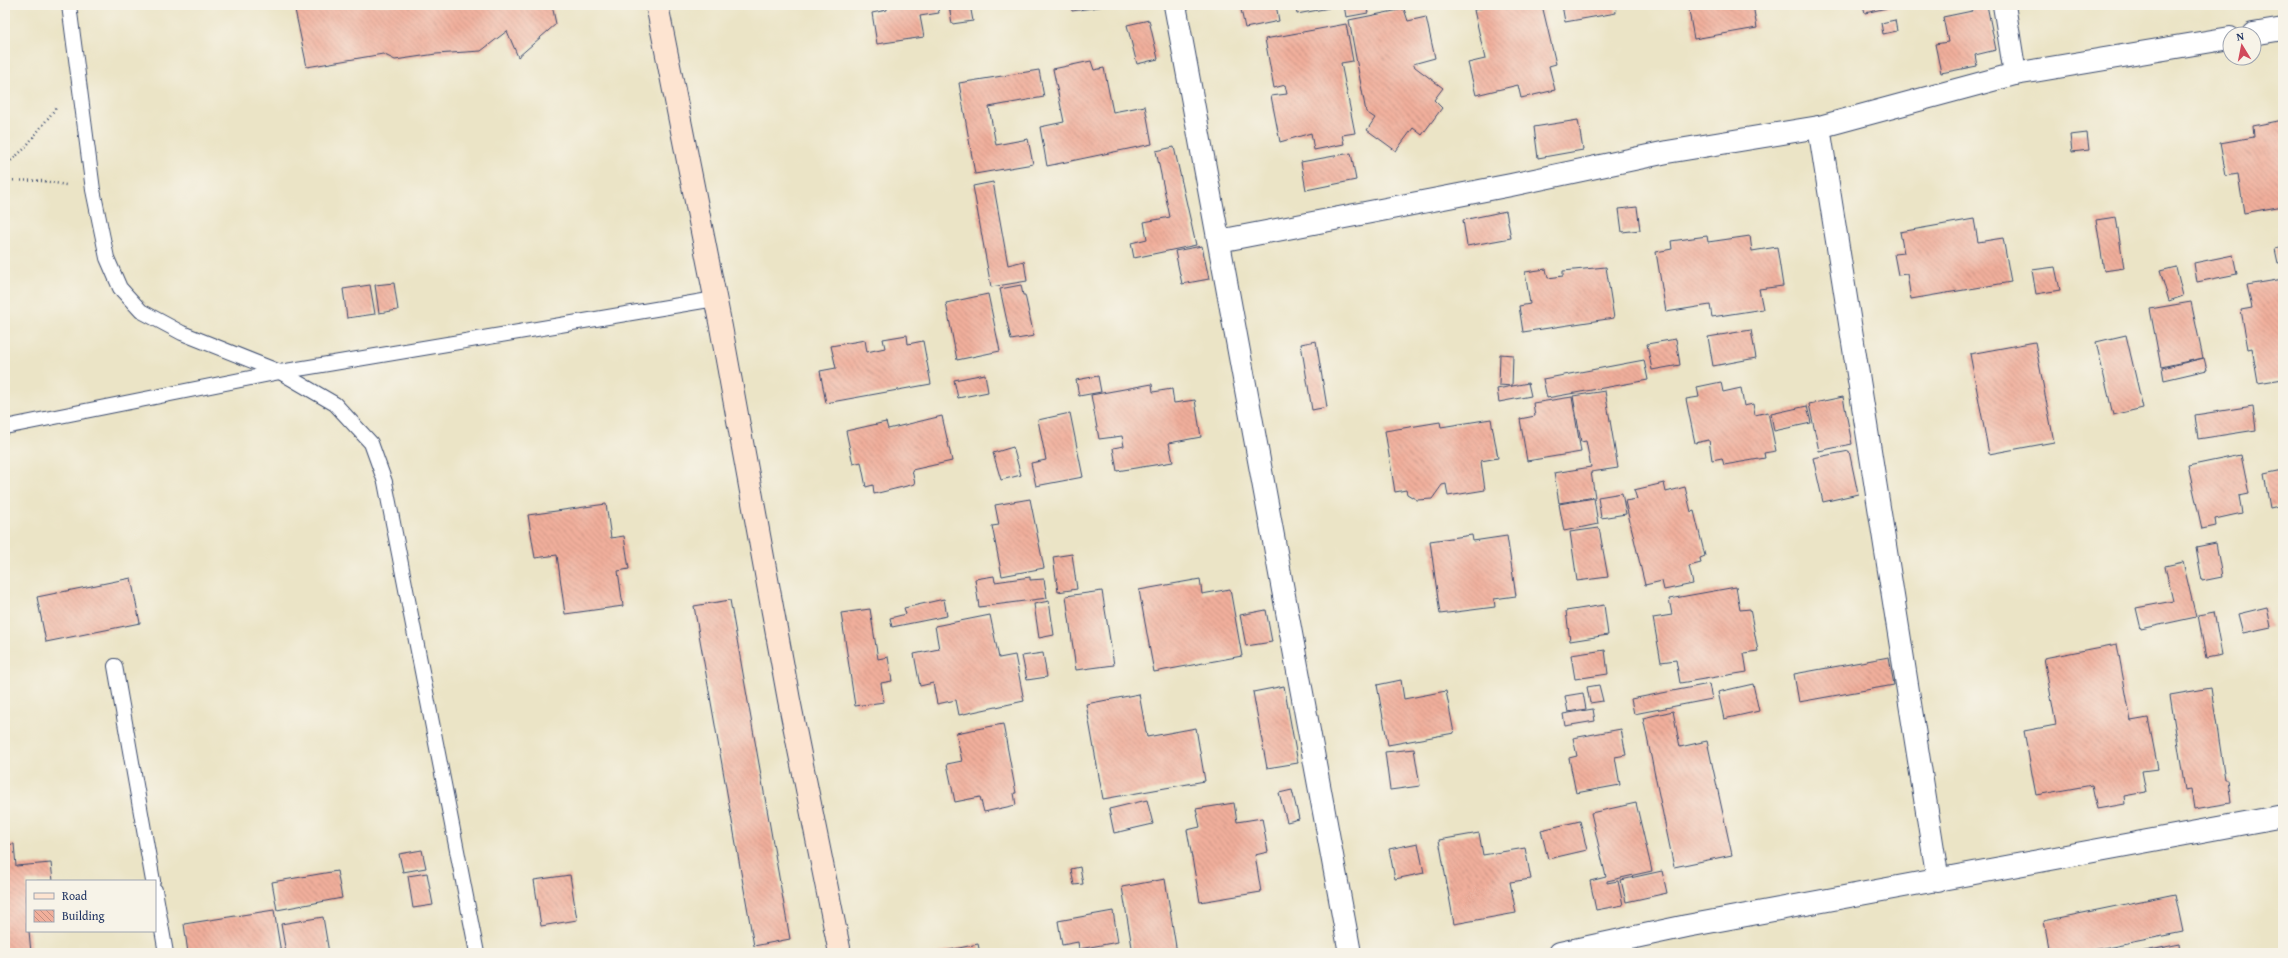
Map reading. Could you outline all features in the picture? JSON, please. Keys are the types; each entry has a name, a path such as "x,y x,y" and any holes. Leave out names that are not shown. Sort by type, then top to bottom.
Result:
{"street":[{"path":"658,5 790,700 840,953"},
{"path":"1175,5 1350,953"},
{"path":"2004,5 2015,74"},
{"path":"2262,32 2283,29"},
{"path":"1219,241 1511,185 1667,152 1819,128 2015,74 2222,39"},
{"path":"1819,128 1938,881"},
{"path":"1560,953 1687,926 1938,881 2283,816"}],"lane":[{"path":"69,5 93,190 106,258 120,288 141,311 182,334 280,372 335,404 371,442 385,482 477,953"},
{"path":"5,427 280,372 715,299"},
{"path":"115,666 153,880"},
{"path":"156,896 166,953"}],"path":[{"path":"5,166 24,149 56,108 80,86"},
{"path":"5,180 44,181 93,190"}],"building":[{"path":"294,5 552,5 556,24 518,57 507,31 481,51 436,54 395,60 383,54 307,67"},
{"path":"739,5 753,5 740,9"},
{"path":"887,5 937,5 939,13 920,16 924,37 877,44 872,13 887,10"},
{"path":"949,5 970,5 973,21 952,24"},
{"path":"1071,5 1105,5 1105,6 1072,11"},
{"path":"1240,5 1276,5 1279,21 1245,28"},
{"path":"1295,5 1328,5 1329,8 1297,14"},
{"path":"1344,5 1366,5 1368,13 1346,17"},
{"path":"1493,5 1542,5 1556,64 1549,66 1555,90 1521,98 1518,85 1476,95 1468,63 1485,59 1474,10"},
{"path":"1562,5 1615,5 1616,13 1565,22"},
{"path":"1688,5 1753,5 1757,28 1694,39"},
{"path":"1863,5 1891,5 1891,7 1865,13"},
{"path":"1970,5 1987,5 1996,50 1975,55 1977,66 1941,73 1935,44 1948,42 1943,17 1972,11"},
{"path":"1404,9 1408,21 1426,17 1435,58 1413,64 1443,88 1434,100 1442,108 1422,135 1413,128 1396,151 1367,130 1375,118 1366,112 1349,20"},
{"path":"1149,20 1158,59 1137,64 1127,25"},
{"path":"1895,20 1897,31 1883,34 1881,23"},
{"path":"1346,24 1353,61 1341,63 1355,133 1342,135 1344,144 1314,150 1311,133 1280,142 1271,96 1287,94 1285,85 1274,88 1265,39"},
{"path":"1091,61 1094,70 1104,68 1113,112 1145,106 1152,144 1047,166 1040,127 1064,122 1053,69"},
{"path":"1039,70 1044,97 989,107 996,145 1028,139 1033,164 975,174 959,83"},
{"path":"1578,120 1583,150 1538,158 1534,127"},
{"path":"2283,120 2283,206 2244,213 2238,174 2226,176 2220,143 2254,137 2253,126"},
{"path":"2087,133 2089,150 2072,152 2070,135"},
{"path":"1174,147 1196,245 1134,258 1131,243 1147,239 1144,222 1170,217 1156,151"},
{"path":"1351,153 1356,180 1306,190 1301,162"},
{"path":"993,182 1008,265 1024,261 1027,281 991,287 973,186"},
{"path":"1637,207 1640,230 1622,232 1619,209"},
{"path":"1506,211 1511,238 1467,246 1463,220"},
{"path":"2116,217 2124,268 2104,271 2096,220"},
{"path":"1974,219 1978,242 2003,238 2011,282 1911,299 1907,274 1898,275 1894,254 1904,253 1900,232"},
{"path":"1707,236 1708,242 1750,236 1752,251 1777,247 1783,286 1759,289 1763,309 1712,317 1710,305 1666,312 1656,252 1672,249 1671,241"},
{"path":"1202,246 1209,279 1182,284 1175,251"},
{"path":"2283,247 2283,262 2278,263 2275,249"},
{"path":"2233,255 2237,274 2197,282 2194,263"},
{"path":"1606,267 1614,318 1523,332 1519,306 1530,304 1525,272 1546,269 1548,278 1563,276 1563,271"},
{"path":"2055,267 2060,290 2036,294 2032,270"},
{"path":"2176,267 2183,296 2169,301 2160,271"},
{"path":"2283,279 2283,379 2258,383 2252,348 2248,349 2241,310 2252,308 2247,285"},
{"path":"394,283 398,310 379,313 375,285"},
{"path":"370,285 375,314 347,318 343,289"},
{"path":"1021,285 1023,295 1025,295 1034,336 1011,340 1000,289"},
{"path":"988,294 1000,351 957,360 946,303"},
{"path":"2191,302 2203,358 2161,367 2150,309"},
{"path":"1751,330 1756,358 1713,366 1708,337"},
{"path":"907,335 908,344 923,341 931,384 826,403 820,371 836,368 831,346 865,340 867,352 885,348 883,339"},
{"path":"2126,335 2143,408 2113,415 2096,342"},
{"path":"1676,339 1680,365 1652,370 1647,344"},
{"path":"1316,341 1327,407 1312,410 1301,344"},
{"path":"2035,342 2054,442 1989,454 1970,354"},
{"path":"1500,354 1513,355 1512,386 1499,385"},
{"path":"2204,358 2207,370 2164,380 2162,368"},
{"path":"1644,360 1648,380 1547,398 1543,379"},
{"path":"985,374 988,392 958,398 954,380"},
{"path":"1098,376 1101,392 1079,396 1076,380"},
{"path":"1721,382 1723,392 1741,388 1744,406 1753,404 1755,415 1768,412 1776,451 1764,453 1765,458 1724,465 1722,458 1712,460 1709,440 1695,443 1686,399 1699,397 1697,387"},
{"path":"1528,383 1531,396 1499,402 1497,389"},
{"path":"1152,384 1153,392 1172,389 1174,403 1195,400 1201,437 1169,443 1173,462 1117,471 1113,448 1124,446 1122,436 1099,439 1091,395"},
{"path":"1605,391 1618,468 1591,472 1595,497 1559,503 1554,473 1591,467 1586,441 1581,442 1573,396"},
{"path":"1572,397 1581,452 1527,461 1520,419 1535,416 1533,403"},
{"path":"1843,397 1852,444 1819,451 1809,404"},
{"path":"1807,406 1811,423 1774,431 1771,414"},
{"path":"2253,406 2256,430 2198,439 2195,415"},
{"path":"1070,413 1083,477 1036,486 1031,463 1046,460 1038,420"},
{"path":"942,416 952,461 912,470 915,484 874,494 873,485 866,487 861,462 853,464 846,431 886,422 888,429"},
{"path":"1491,419 1498,458 1481,461 1485,490 1448,496 1446,484 1442,485 1432,499 1417,500 1407,494 1406,490 1395,492 1385,431 1440,422 1441,427"},
{"path":"1013,447 1021,475 1001,480 993,453"},
{"path":"1849,451 1858,494 1823,502 1813,458"},
{"path":"2241,455 2249,494 2239,496 2242,513 2215,519 2216,526 2202,529 2188,466"},
{"path":"2283,470 2283,505 2270,508 2264,474"},
{"path":"1664,483 1666,492 1685,487 1691,512 1694,511 1705,556 1700,558 1701,563 1689,566 1693,584 1664,590 1662,581 1645,585 1625,501 1637,499 1634,490"},
{"path":"1622,493 1626,514 1601,518 1598,497"},
{"path":"1594,498 1598,524 1564,531 1559,504"},
{"path":"1030,499 1044,568 1002,576 992,526 999,525 995,505"},
{"path":"606,504 611,538 624,536 629,569 618,571 623,606 565,614 557,555 535,558 528,515"},
{"path":"1599,528 1608,577 1577,581 1570,532"},
{"path":"1472,535 1473,541 1507,536 1516,596 1494,599 1495,607 1440,614 1430,541"},
{"path":"2216,543 2222,577 2202,581 2196,547"},
{"path":"1072,554 1077,589 1058,592 1053,557"},
{"path":"2183,562 2196,617 2141,629 2136,608 2173,601 2165,566"},
{"path":"994,576 995,582 1030,577 1030,580 1044,579 1047,598 979,607 975,579"},
{"path":"131,578 140,623 46,642 37,597"},
{"path":"1200,579 1202,594 1230,589 1242,656 1154,672 1139,590"},
{"path":"1736,587 1740,610 1750,609 1758,651 1744,653 1747,672 1680,683 1676,660 1661,662 1653,618 1672,615 1669,599"},
{"path":"1102,591 1114,665 1076,670 1066,596"},
{"path":"944,599 947,616 892,627 890,618 906,614 904,608"},
{"path":"730,600 790,939 754,946 694,606"},
{"path":"1049,601 1054,635 1039,638 1034,604"},
{"path":"1604,605 1608,635 1570,641 1566,611"},
{"path":"2267,607 2271,627 2243,633 2238,614"},
{"path":"870,609 878,659 888,657 892,681 881,683 884,702 855,706 841,613"},
{"path":"1266,610 1272,642 1246,646 1240,615"},
{"path":"2214,612 2222,655 2206,658 2198,615"},
{"path":"990,615 999,658 1015,655 1024,701 959,715 956,700 937,704 933,683 920,686 914,654 939,649 935,626"},
{"path":"2117,644 2131,721 2148,718 2158,769 2142,771 2146,792 2124,796 2125,804 2097,809 2092,785 2036,795 2024,731 2056,725 2044,658"},
{"path":"1605,650 1608,674 1575,679 1571,655"},
{"path":"1043,653 1047,677 1027,680 1022,656"},
{"path":"1889,657 1894,685 1799,702 1794,674"},
{"path":"1401,680 1404,699 1446,691 1454,733 1388,745 1377,685"},
{"path":"1709,684 1712,699 1634,714 1631,699"},
{"path":"1753,684 1759,711 1724,719 1718,692"},
{"path":"1599,685 1603,701 1590,703 1587,687"},
{"path":"1284,686 1298,763 1267,768 1253,692"},
{"path":"2211,688 2225,779 2228,779 2231,803 2194,809 2191,789 2185,790 2170,695"},
{"path":"1583,693 1586,709 1568,712 1565,696"},
{"path":"1139,694 1147,737 1196,728 1205,781 1103,799 1086,704"},
{"path":"1593,709 1595,721 1565,726 1563,714"},
{"path":"1673,711 1680,747 1707,741 1732,855 1674,867 1643,718"},
{"path":"1003,724 1016,793 1014,793 1016,805 984,812 980,797 955,802 947,764 962,761 956,733"},
{"path":"1621,729 1626,755 1615,757 1620,785 1576,793 1569,758 1577,756 1573,738"},
{"path":"1414,749 1420,786 1390,790 1385,752"},
{"path":"1292,790 1299,819 1287,822 1279,793"},
{"path":"1147,800 1153,824 1114,833 1109,809"},
{"path":"1234,803 1237,822 1262,818 1268,852 1255,855 1261,892 1200,902 1187,830 1200,827 1196,809"},
{"path":"1636,803 1652,871 1607,881 1607,883 1618,881 1623,905 1596,910 1590,881 1606,877 1591,813"},
{"path":"1580,821 1587,850 1548,859 1541,830"},
{"path":"1479,833 1483,855 1525,848 1531,879 1510,882 1516,913 1454,924 1439,840"},
{"path":"1418,843 1424,873 1395,879 1389,849"},
{"path":"14,844 16,866 51,863 53,880 26,880 26,932 29,932 31,953 5,953 5,845"},
{"path":"422,850 426,868 403,872 399,854"},
{"path":"1080,867 1083,884 1074,885 1071,869"},
{"path":"337,871 342,898 277,910 272,882"},
{"path":"1662,871 1667,893 1626,902 1621,880"},
{"path":"427,873 433,905 413,908 408,876"},
{"path":"570,875 577,920 541,926 534,880"},
{"path":"1165,879 1177,953 1133,953 1122,887"},
{"path":"2175,894 2183,932 2078,953 2050,953 2044,921"},
{"path":"274,910 281,953 188,953 184,924"},
{"path":"1113,911 1118,942 1079,949 1078,942 1062,945 1058,921"},
{"path":"323,917 329,953 286,953 281,924"},
{"path":"978,944 980,953 940,952"},
{"path":"2180,944 2181,953 2140,953 2140,952"}]}
